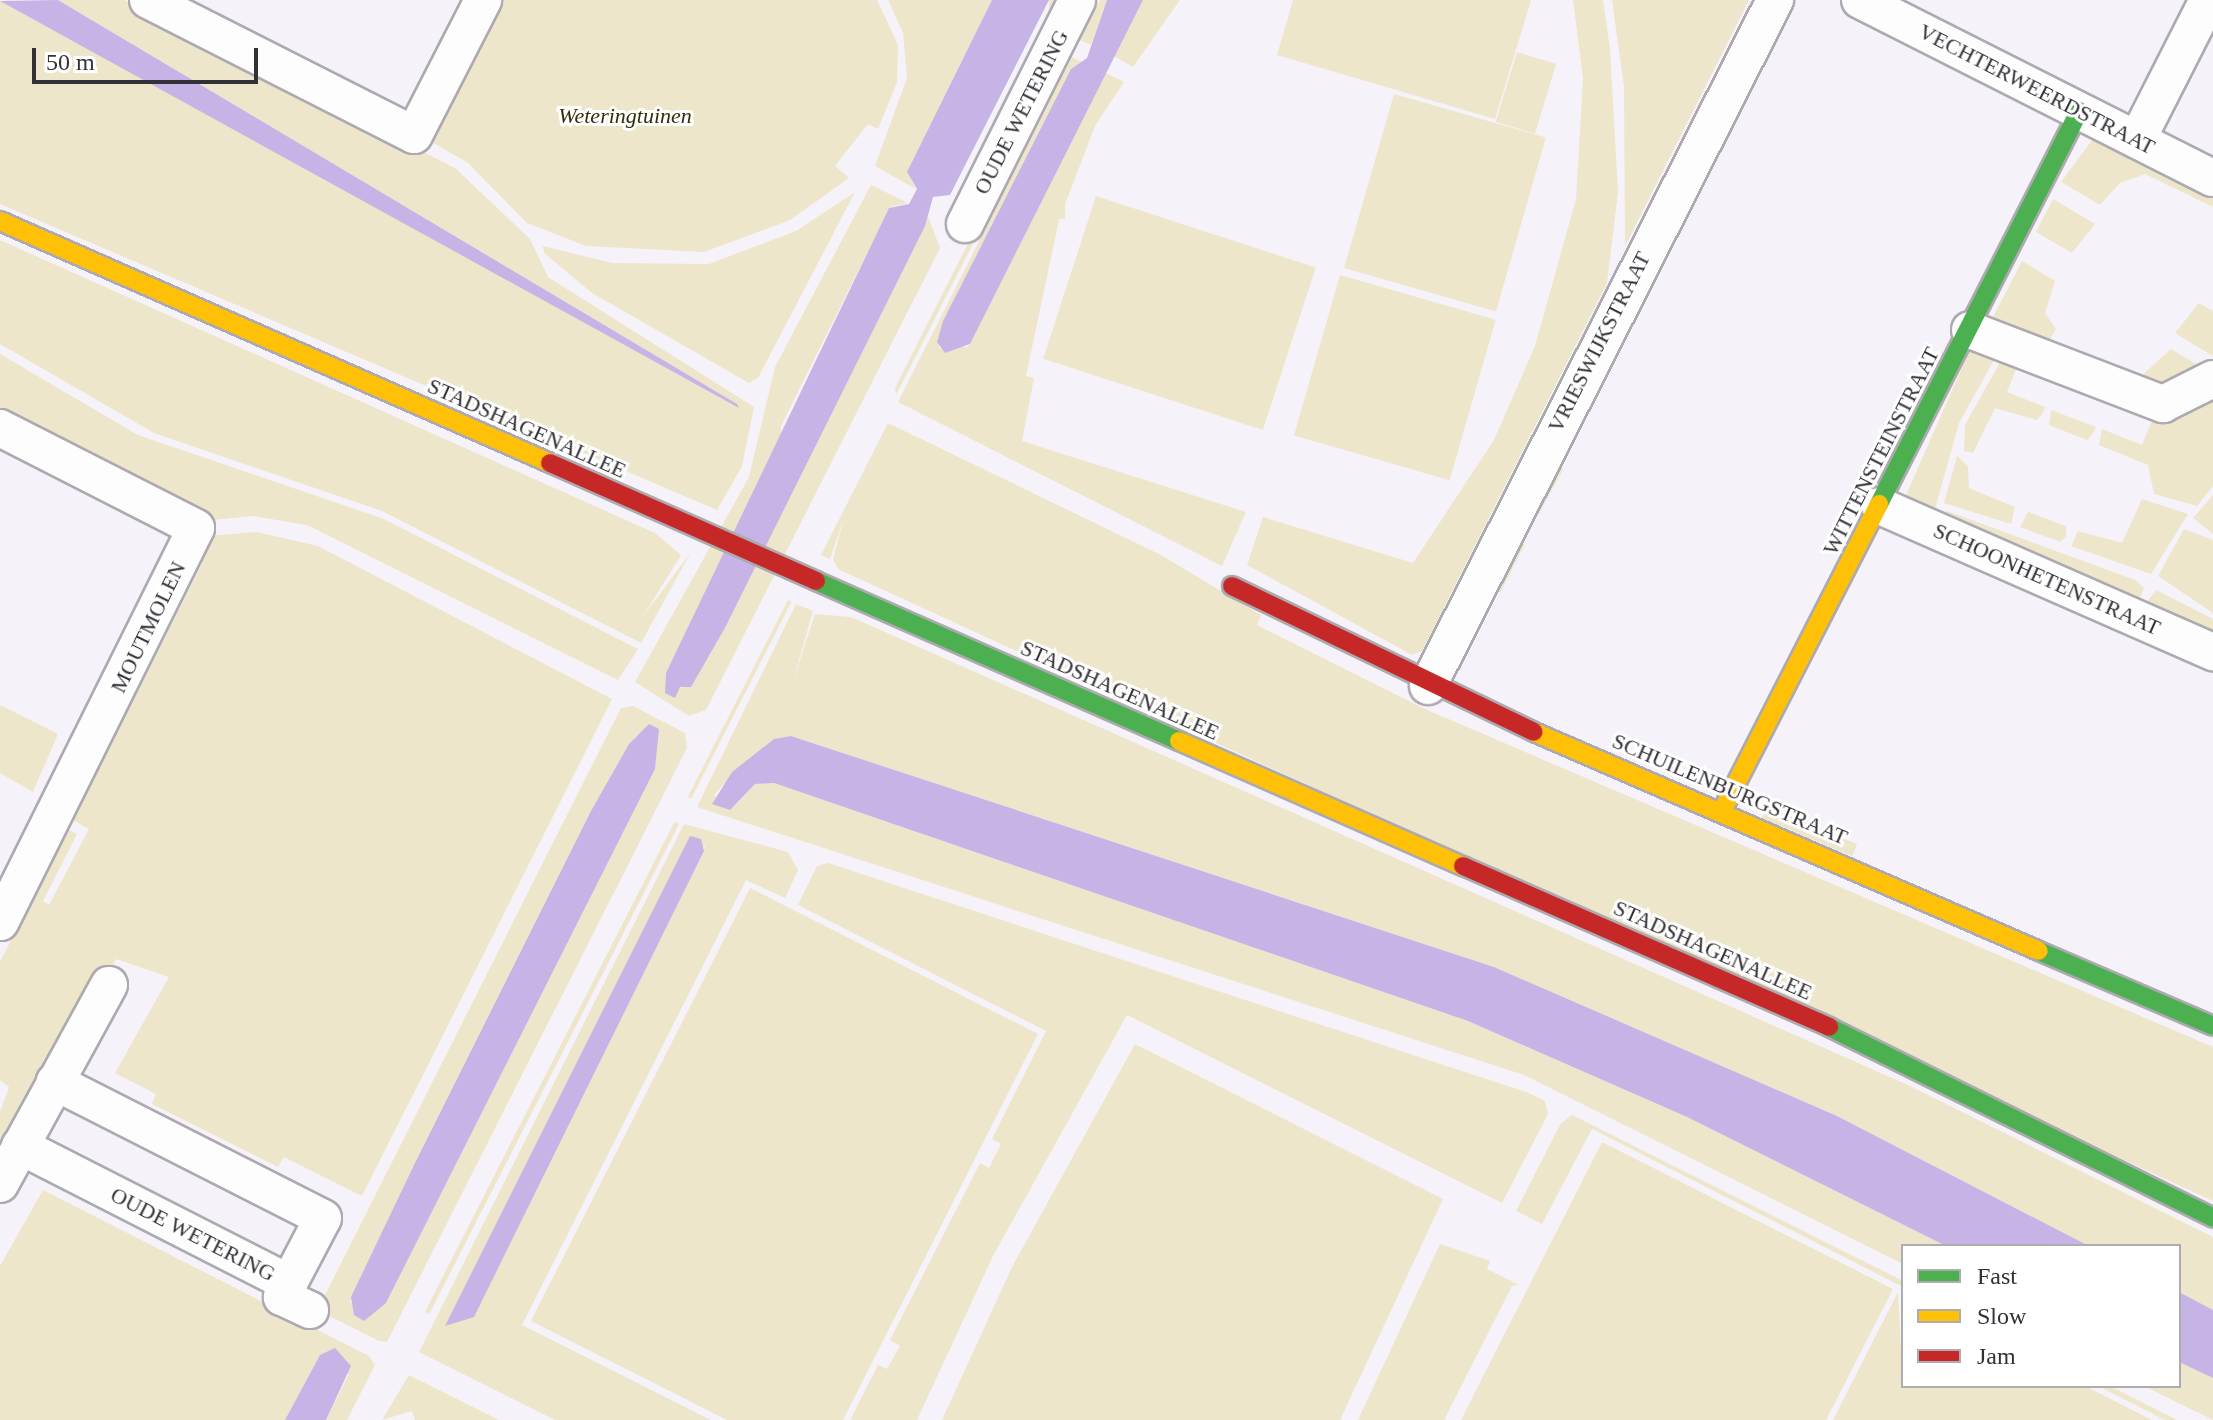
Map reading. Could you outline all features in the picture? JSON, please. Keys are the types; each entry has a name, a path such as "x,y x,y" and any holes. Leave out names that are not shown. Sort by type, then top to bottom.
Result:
{"main road":[{"name":"WITTENSTEINSTRAAT","path":"1722,811 2079,111"},
{"name":"STADSHAGENALLEE","path":"0,221 1874,1047 2213,1218"},
{"name":"SCHUILENBURGSTRAAT","path":"1232,586 1428,686 2213,1026"}],"street":[{"path":"148,0 414,135 483,0"},
{"name":"OUDE WETERING","path":"965,224 1077,0"},
{"name":"VRIESWIJKSTRAAT","path":"1428,686 1775,0"},
{"name":"VECHTERWEERDSTRAAT","path":"1860,0 2213,178"},
{"path":"2137,140 2208,0"},
{"path":"1970,330 2163,404 2213,379"},
{"name":"MOUTMOLEN","path":"0,428 196,528 0,922"},
{"name":"SCHOONHETENSTRAAT","path":"1880,506 2213,652"},
{"path":"0,1184 109,985"},
{"name":"OUDE WETERING","path":"20,1146 300,1296 323,1218 55,1082"}],"green space":[{"path":"58,0 124,0 455,168 530,239 548,277 754,407 742,466 717,510 0,204 0,1 737,404"},
{"name":"Weteringtuinen","path":"497,0 877,0 898,45 897,82 878,129 868,124 835,166 849,178 790,220 704,252 586,246 527,223 468,163 427,139"},
{"path":"888,0 992,0 907,172 916,189 875,166 907,78 903,33"},
{"path":"1049,0 1065,0 1065,219 1049,219"},
{"path":"1100,0 1107,0 1091,45 1080,40"},
{"path":"1143,0 1180,0 1133,67 1114,56"},
{"path":"1293,0 1531,0 1495,119 1277,55"},
{"path":"1573,0 1603,0 1610,49 1618,192 1607,283 1422,651 1412,655 1247,565 1263,517 1413,563 1494,440 1535,346 1576,199 1583,79"},
{"path":"1612,0 1749,0 1625,246 1624,87"},
{"path":"1517,52 1556,64 1535,134 1496,122"},
{"path":"1064,53 1069,55 896,395 895,388"},
{"path":"1072,57 1082,62 1071,69 943,321 939,348 968,347 1106,73 1124,82 1095,126 1059,220 1026,376 1034,378 1022,441 1246,512 1222,566 898,402"},
{"path":"1394,94 1546,138 1496,312 1344,268"},
{"path":"2095,136 2213,190 2213,207 2145,174 2120,183 2100,205 2061,182"},
{"path":"871,185 908,203 890,207 781,426 781,443 666,673 666,693 681,688 726,626 928,216 940,248 706,710 689,716 635,682 749,477 775,367"},
{"path":"855,192 758,378 749,383 592,293 544,253 543,246 612,263 709,264 796,231"},
{"path":"1096,196 1316,267 1263,430 1043,359"},
{"path":"2053,199 2095,224 2072,253 2036,232"},
{"path":"0,240 655,533 681,555 642,618 691,552 641,643 382,511 154,433 0,344"},
{"path":"2022,261 2055,281 2045,313 2056,329 2046,346 2141,376 2171,349 2203,368 2173,391 2006,335 1993,317"},
{"path":"1340,275 1496,320 1450,480 1294,436"},
{"path":"2199,303 2213,311 2213,356 2175,333"},
{"path":"1999,351 1959,423 1933,516 1911,507 1906,495 1969,352"},
{"path":"2005,353 2020,359 2007,392 2045,407 2043,413 2037,420 1995,408 1973,453 1964,451 1965,425"},
{"path":"0,354 138,435 384,519 638,649 618,680 307,525 253,516 202,521 0,408"},
{"path":"2213,391 2213,486 2197,506 2154,494 2148,465 2099,445 2102,429 2142,445 2156,411"},
{"path":"2051,410 2096,427 2087,440 2049,425"},
{"path":"888,423 1161,555 1261,615 1257,625 1425,709 2213,1047 2213,1201 838,569 833,559 844,518 830,559 821,555"},
{"path":"1957,456 1968,466 1969,488 2015,507 2011,524 1944,503"},
{"path":"1552,463 1563,469 1539,514 1527,508"},
{"path":"2213,495 2213,534 2193,518"},
{"path":"2142,499 2188,514 2151,574 2071,546 2078,531 2122,543"},
{"path":"1947,511 2135,580 2144,588 2138,603 1941,514"},
{"path":"2028,512 2066,526 2066,536 2061,542 2020,527"},
{"path":"2184,529 2213,540 2213,613 2158,576"},
{"path":"257,532 318,546 612,699 362,1196 284,1157 278,1167 152,1104 156,1094 115,1073 169,977 116,959 0,1168 0,1112 9,1087 0,1080 0,962 67,829 77,834 43,901 49,905 89,829 65,816 104,739 113,741 203,562 196,557 208,536"},
{"path":"1513,539 1525,545 1500,593 1488,587"},
{"path":"2156,590 2213,619 2213,640 2144,606"},
{"path":"788,600 792,602 691,799 688,797"},
{"path":"796,604 813,611 792,684 815,614 851,617 1910,1086 2213,1237 2213,1310 2181,1293 2181,1244 2085,1244 1837,1116 1494,967 791,736 740,766 714,795 733,807 755,784 774,783 1468,1021 1687,1117 1942,1244 1901,1244 1901,1263 1524,1075 697,807"},
{"path":"0,705 58,734 33,792 0,773"},
{"path":"633,706 685,733 687,748 387,1342 379,1341 327,1315 322,1301 621,708","holes":["658,729 655,769 386,1303 350,1303 591,811 636,736"]},
{"path":"1767,806 1857,844 1852,856 1762,818"},
{"path":"675,822 679,824 429,1314 425,1312"},
{"path":"684,824 788,852 798,870 785,898 746,880 522,1325 711,1420 555,1420 419,1352","holes":["705,844 704,851 474,1317"]},
{"path":"828,863 1529,1093 1545,1101 1548,1114 1502,1203 1127,1015 993,1256 917,1420 850,1420 878,1365 887,1369 900,1346 890,1340 980,1163 989,1168 1001,1144 992,1139 1046,1031 798,905 817,866"},
{"path":"750,888 1038,1034 843,1420 727,1420 531,1321"},
{"path":"1135,1044 1443,1199 1340,1420 942,1420 1012,1267"},
{"path":"1572,1115 1901,1280 1901,1286 1592,1129 1542,1224 1516,1211 1561,1123"},
{"path":"1602,1142 1893,1289 1826,1420 1461,1420"},
{"path":"43,1190 369,1356 375,1365 347,1420 326,1420 349,1374 320,1355 285,1420 0,1420 0,1266"},
{"path":"1440,1244 1490,1261 1487,1269 1519,1285 1512,1286 1444,1420 1358,1420"},
{"path":"1898,1292 1901,1388 2089,1388 2152,1420 1833,1420"},
{"path":"2181,1363 2213,1378 2213,1420 2148,1388 2181,1388"},
{"path":"409,1375 499,1420 415,1420 412,1411 382,1420"},
{"path":"2102,1388 2114,1388 2177,1420 2165,1420"}],"shaded area":[{"path":"58,0 737,404 739,408 0,1"},
{"path":"992,0 1049,0 950,195 933,197 925,226 726,626 691,687 680,687 675,698 665,693 666,673 889,208 909,204 917,189 907,172"},
{"path":"1107,0 1143,0 970,344 945,353 937,342 943,321 1071,69 1087,58"},
{"path":"649,724 659,729 655,769 386,1303 364,1321 354,1315 351,1297 591,811 629,744"},
{"path":"791,736 1494,967 1837,1116 2085,1244 1942,1244 1687,1117 1468,1021 774,783 755,784 730,810 712,804 732,772 774,739"},
{"path":"690,836 701,839 704,851 474,1317 445,1326"},
{"path":"2181,1293 2213,1310 2213,1378 2181,1363"},
{"path":"335,1348 351,1366 326,1420 285,1420 320,1355"}],"traffic: fast":[{"path":"1879,504 2079,111"},
{"path":"816,581 1179,741"},
{"path":"2039,951 2213,1026"},
{"path":"1829,1027 2213,1218"}],"traffic: slow":[{"path":"0,221 550,463"},
{"path":"1722,811 1879,504"},
{"path":"1534,732 2039,951"},
{"path":"1179,741 1463,866"}],"traffic: jam":[{"path":"550,463 816,581"},
{"path":"1232,586 1534,732"},
{"path":"1463,866 1829,1027"}]}
